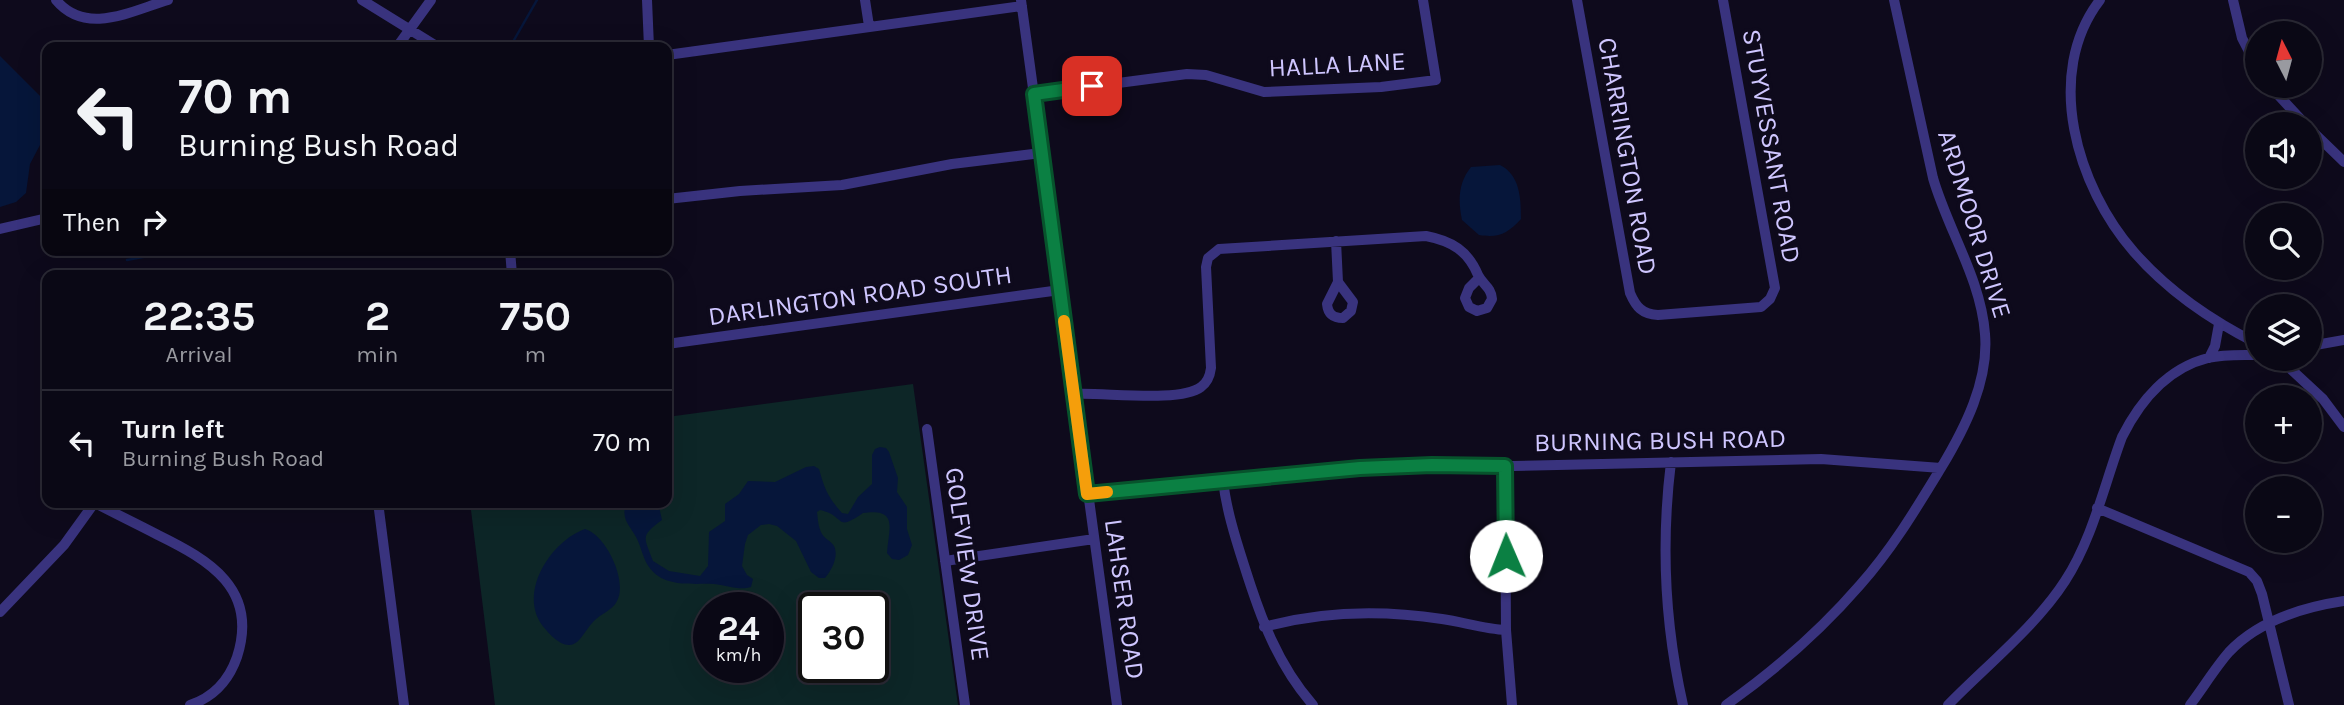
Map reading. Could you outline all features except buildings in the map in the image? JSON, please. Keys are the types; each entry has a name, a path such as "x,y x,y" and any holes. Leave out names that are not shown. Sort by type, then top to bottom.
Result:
{"street":[{"path":"56,0 68,12 90,20 168,0"},
{"path":"362,0 429,42"},
{"path":"401,42 431,0"},
{"path":"647,0 649,42"},
{"path":"865,0 869,26"},
{"name":"HALLA LANE","path":"1034,94 1187,74 1206,75 1264,92 1381,86 1436,80 1423,0"},
{"name":"CHARRINGTON ROAD","path":"1577,0 1626,276 1633,302 1644,313 1658,315 1752,309 1761,307 1770,299"},
{"name":"STUYVESSANT ROAD","path":"1723,0 1773,275 1774,288 1770,299"},
{"name":"ARDMOOR DRIVE","path":"1726,705 1802,643 1859,586 1910,519 1941,468 1971,410 1984,366 1985,336 1978,294 1933,178 1894,0"},
{"path":"2100,0 2074,52 2070,83 2072,113 2084,164 2100,202 2134,253 2165,282 2219,324 2245,337"},
{"path":"2233,0 2245,44"},
{"path":"672,54 1021,3"},
{"name":"LAHSER ROAD","path":"1021,3 1117,705"},
{"path":"2281,98 2294,112"},
{"path":"2322,141 2344,162"},
{"path":"672,198 850,184 952,164 1041,153"},
{"path":"0,229 42,219"},
{"path":"1074,394 1169,394 1200,388 1210,378 1211,368 1206,267 1212,253 1226,248 1414,236 1436,238 1461,250 1475,265 1479,278"},
{"path":"1336,241 1338,282"},
{"name":"DARLINGTON ROAD SOUTH","path":"672,343 1060,290"},
{"path":"2208,358 2215,346 2219,324"},
{"path":"2322,343 2344,340"},
{"path":"1948,705 2054,597 2081,551 2122,437 2137,410 2148,397 2172,375 2208,358 2245,356"},
{"path":"2293,371 2323,399 2344,427"},
{"name":"GOLFVIEW DRIVE","path":"927,429 965,705"},
{"name":"BURNING BUSH ROAD","path":"1087,494 1372,467 1821,459 1941,468"},
{"path":"1671,462 1665,566 1672,647 1683,705"},
{"path":"1505,466 1506,630 1512,705"},
{"path":"1223,480 1240,552 1264,627 1289,676 1313,705"},
{"path":"0,612 64,545 91,508"},
{"path":"105,508 201,558 222,575 233,592 242,623 241,642 235,661 227,678 217,690 190,705"},
{"path":"379,508 404,705"},
{"path":"2097,508 2249,572 2257,581 2262,594 2289,705"},
{"path":"945,561 1094,539"},
{"path":"2190,705 2229,652 2249,635 2298,611 2344,601"},
{"path":"1264,627 1316,616 1376,613 1441,619 1506,630"}],"green space":[{"path":"913,384 958,705 495,705 471,508 672,508 672,416"}],"water":[{"path":"0,56 42,98 42,143 30,164 26,193 16,202 0,207"},
{"path":"1500,165 1507,169 1515,181 1520,195 1521,219 1502,234 1479,235 1462,220 1461,186 1471,167"},
{"path":"886,448 889,452 898,478 897,492 907,507 907,529 912,545 908,555 899,560 892,559 887,553 890,529 887,517 883,514 863,513 844,522 820,510 817,512 820,529 823,536 834,546 836,554 825,578 819,578 811,572 796,541 777,526 769,524 761,525 748,535 745,544 742,566 753,579 751,587 678,583 662,578 649,567 625,516 625,508 659,508 662,520 646,537 653,561 669,571 700,576 708,566 709,532 725,521 725,504 739,494 748,481 775,482 806,467 814,466 819,469 833,502 842,513 848,514 858,497 872,484 872,455 875,449"},
{"path":"585,529 593,533 607,549 617,571 620,592 615,604 593,622 580,639 570,645 559,642 545,629 536,612 534,598 536,583 550,556 572,535"}],"waterway":[{"path":"513,42 537,0"},
{"path":"127,260 148,256"}],"slow traffic":[{"path":"1064,321 1087,494 1107,492"}],"route":[{"path":"1092,86 1034,94 1087,494 1360,468 1505,466 1506,556"}]}
